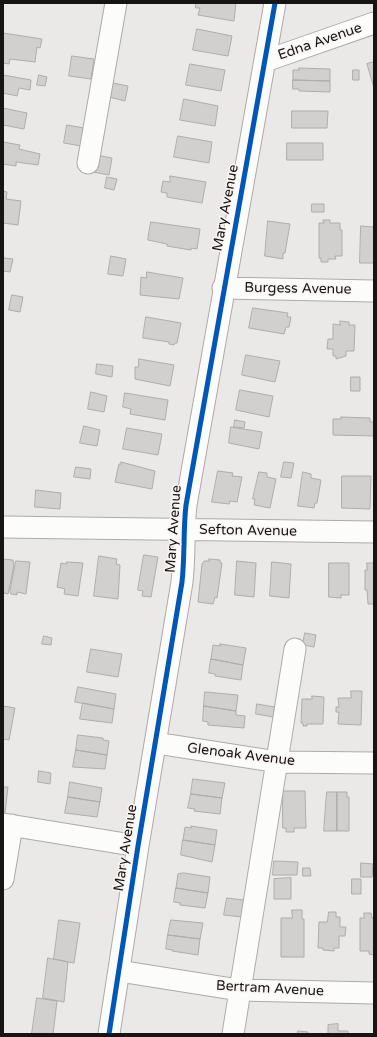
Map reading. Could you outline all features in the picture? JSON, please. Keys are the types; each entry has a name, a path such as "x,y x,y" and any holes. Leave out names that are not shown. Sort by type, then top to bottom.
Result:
{"street":[{"path":"88,163 116,3"},
{"name":"Mary Avenue","path":"109,1034 138,846 182,582 185,560 183,530 186,504 223,288 275,3"},
{"name":"Edna Avenue","path":"265,61 374,23"},
{"name":"Burgess Avenue","path":"223,288 374,291"},
{"name":"Sefton Avenue","path":"3,527 374,532"},
{"path":"232,1034 278,762 295,649"},
{"name":"Glenoak Avenue","path":"156,743 278,762 374,763"},
{"path":"3,879 7,825 138,846"},
{"name":"Bertram Avenue","path":"118,971 239,990 374,992"}],"building":[{"path":"196,3 236,3 234,21 198,15 200,8 196,8"},
{"path":"197,29 232,36 228,56 193,50"},
{"path":"3,33 42,39 40,48 37,47 35,62 10,59 9,64 3,63"},
{"path":"72,56 94,59 91,79 69,76"},
{"path":"374,62 374,88 367,64"},
{"path":"190,64 225,70 221,91 186,85"},
{"path":"299,68 330,69 330,81 293,80 293,70 299,70"},
{"path":"353,70 359,70 359,80 353,80"},
{"path":"3,75 31,80 30,90 19,88 17,96 3,93"},
{"path":"39,75 47,77 45,86 37,85"},
{"path":"293,80 330,81 330,92 299,91 299,89 293,89"},
{"path":"113,83 128,86 125,101 109,97"},
{"path":"184,99 218,106 215,126 180,120"},
{"path":"3,108 27,113 24,129 3,125"},
{"path":"292,111 328,111 327,128 292,128"},
{"path":"67,125 84,128 81,146 64,143"},
{"path":"178,136 212,142 209,163 174,157"},
{"path":"3,142 20,145 19,149 40,154 38,165 16,162 16,166 3,164"},
{"path":"287,143 323,143 323,160 287,160"},
{"path":"96,155 112,158 109,175 93,172"},
{"path":"170,176 206,182 202,203 167,197 167,193 161,192 163,181 170,182"},
{"path":"107,177 117,179 114,190 105,188"},
{"path":"3,191 7,192 6,199 21,201 18,225 3,223"},
{"path":"312,204 324,204 324,212 312,212"},
{"path":"323,220 330,220 330,223 340,223 340,230 342,230 342,256 335,256 336,259 328,259 328,262 321,262 321,258 319,258 319,223 324,223"},
{"path":"268,221 290,224 283,259 265,256"},
{"path":"151,222 200,229 197,249 191,248 191,250 167,246 167,244 148,240"},
{"path":"361,226 374,227 374,263 360,263"},
{"path":"3,254 4,258 13,259 10,272 3,271"},
{"path":"111,256 126,259 123,276 108,274"},
{"path":"147,272 183,278 179,299 140,295 141,277 146,278"},
{"path":"12,295 23,297 20,312 9,310"},
{"path":"253,308 288,313 287,317 291,317 289,327 286,327 284,334 249,328"},
{"path":"146,317 181,323 177,343 174,345 169,344 169,342 143,338"},
{"path":"340,321 349,322 349,325 355,325 354,351 346,351 346,356 336,359 336,356 333,356 333,349 327,349 328,339 333,339 333,324 340,325"},
{"path":"246,355 280,361 275,382 242,375"},
{"path":"139,359 174,365 170,386 135,379 135,367 138,367"},
{"path":"97,364 113,366 112,377 96,374"},
{"path":"351,377 360,377 360,391 351,391"},
{"path":"240,390 273,396 269,417 236,410"},
{"path":"91,392 107,396 104,412 88,409"},
{"path":"125,393 168,400 165,420 130,414 131,409 123,407"},
{"path":"341,417 370,418 370,422 374,422 374,436 333,435 333,419 341,419"},
{"path":"235,420 245,422 244,428 234,427"},
{"path":"84,426 100,430 97,446 80,443"},
{"path":"231,427 262,432 259,449 229,443"},
{"path":"127,428 162,434 158,455 123,449"},
{"path":"121,462 155,471 152,489 115,482 119,464 121,464"},
{"path":"284,462 294,463 291,478 281,477"},
{"path":"76,467 91,469 90,479 74,477"},
{"path":"218,471 233,473 232,476 242,477 237,502 230,501 229,504 212,502"},
{"path":"259,472 267,473 267,477 276,479 270,508 254,505 255,499 253,499"},
{"path":"303,472 311,474 311,478 321,480 317,503 315,503 314,508 298,506"},
{"path":"342,476 371,476 370,509 342,508"},
{"path":"36,490 61,493 60,509 35,507"},
{"path":"144,555 158,557 151,597 142,596 143,591 138,590"},
{"path":"99,556 117,559 116,564 120,565 118,599 94,596"},
{"path":"3,559 13,560 14,566 8,594 4,593 3,590"},
{"path":"209,559 220,560 220,563 222,563 217,598 215,597 213,604 198,602 202,564 204,561 209,561"},
{"path":"16,561 30,562 26,594 17,592 17,595 11,594 10,592"},
{"path":"237,561 256,563 254,597 235,595"},
{"path":"67,562 83,563 78,596 64,594 65,589 57,587 61,563 66,564"},
{"path":"272,562 291,564 289,598 270,596"},
{"path":"329,563 349,563 349,595 341,595 341,598 329,597"},
{"path":"367,563 374,563 374,604 368,604 367,590 365,590 365,570 367,570"},
{"path":"305,633 316,635 314,647 303,645"},
{"path":"44,636 52,638 51,645 42,644"},
{"path":"220,644 246,648 243,665 211,659 213,645 220,646"},
{"path":"91,649 122,654 118,677 87,672"},
{"path":"211,659 243,665 241,680 215,676 215,674 209,673"},
{"path":"78,687 116,694 114,709 75,702"},
{"path":"351,691 362,691 361,725 338,724 339,712 336,712 336,707 339,707 338,698 351,698"},
{"path":"205,692 238,695 236,711 204,706"},
{"path":"312,696 324,697 323,724 307,724 307,726 303,726 303,723 301,723 302,699 312,699"},
{"path":"83,703 114,709 112,723 80,719"},
{"path":"257,704 275,707 273,717 256,714"},
{"path":"3,706 15,708 9,740 3,739"},
{"path":"204,706 236,711 236,715 245,716 244,728 208,725 208,722 203,721"},
{"path":"78,735 103,738 103,740 109,741 107,755 76,750"},
{"path":"76,750 107,755 105,769 73,767"},
{"path":"39,771 51,773 50,784 38,782"},
{"path":"193,779 225,783 222,798 191,794"},
{"path":"70,782 102,788 100,802 68,797"},
{"path":"3,787 8,787 5,813 3,813"},
{"path":"283,791 305,791 306,828 294,828 294,832 286,832 286,828 283,828"},
{"path":"327,792 337,792 337,831 324,831"},
{"path":"337,792 347,792 347,797 349,797 349,831 337,831"},
{"path":"191,794 222,798 220,814 194,811 195,809 188,808"},
{"path":"68,797 100,802 97,817 65,813"},
{"path":"191,826 217,830 215,845 183,840 185,827 191,828"},
{"path":"183,840 215,845 212,862 181,855"},
{"path":"274,861 298,862 297,875 273,875"},
{"path":"361,863 373,864 372,877 361,877"},
{"path":"303,868 310,868 311,876 303,876"},
{"path":"184,873 210,877 208,893 176,888 178,874"},
{"path":"291,878 291,899 274,899 274,879"},
{"path":"352,879 361,879 361,894 352,894"},
{"path":"176,888 208,893 205,908 180,905 180,903 174,902"},
{"path":"227,898 244,900 242,917 224,915"},
{"path":"292,910 302,910 302,919 304,919 304,957 281,957 281,918 292,918"},
{"path":"329,912 336,912 336,917 340,917 340,927 346,927 345,936 339,936 339,948 334,948 334,951 318,948 319,922 327,922"},
{"path":"364,913 371,913 372,918 374,918 374,955 369,954 369,951 360,951 360,918 364,918"},
{"path":"59,920 80,923 74,963 54,959"},
{"path":"171,920 203,923 200,939 168,935"},
{"path":"168,935 200,939 198,955 166,949"},
{"path":"48,958 68,962 64,1002 43,998"},
{"path":"37,998 57,1001 53,1034 32,1034"},
{"path":"338,1024 338,1031 348,1031 348,1034 328,1034 328,1025"},
{"path":"298,1031 308,1032 308,1034 298,1034"}],"cycle path":[{"path":"109,1034 138,846 182,582 186,505 275,3"}]}
